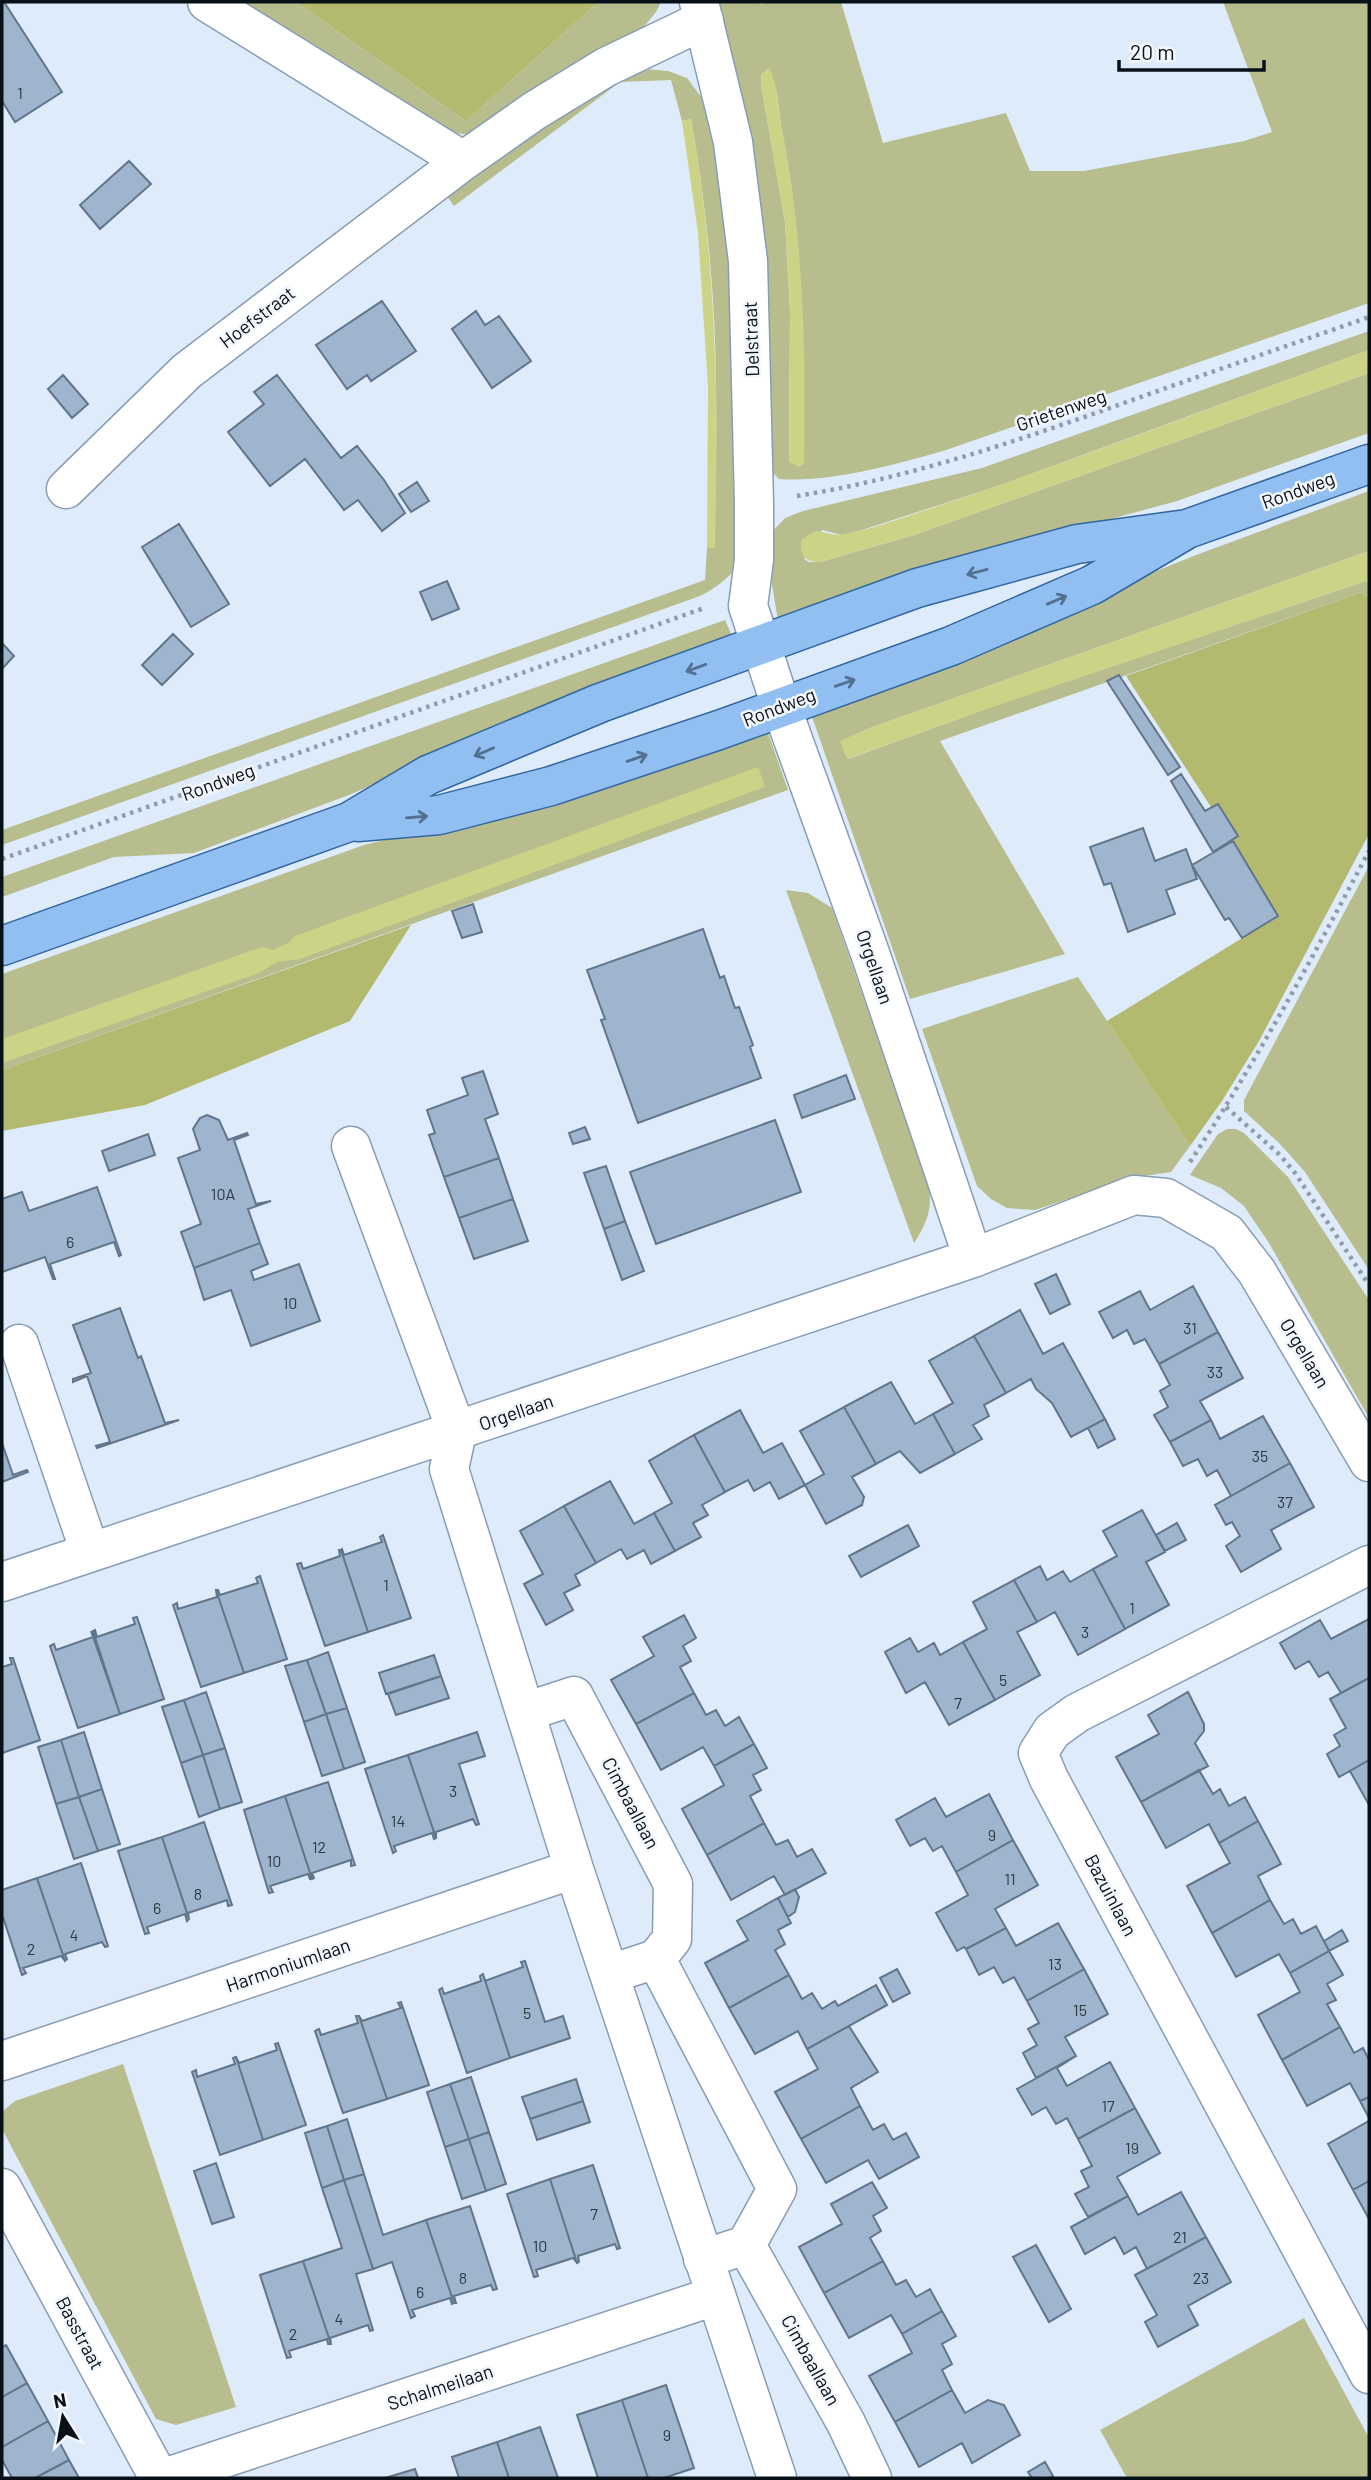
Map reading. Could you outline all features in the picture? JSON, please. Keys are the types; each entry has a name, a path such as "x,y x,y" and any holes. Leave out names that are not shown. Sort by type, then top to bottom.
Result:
{"main road":[{"name":"Rondweg","path":"2,946 349,822 428,775 600,703 951,646 1079,590 1187,529 1369,464"},
{"name":"Rondweg","path":"349,822 439,815 551,786 719,730 771,676 917,588 1077,544 1187,529"}],"street":[{"path":"207,2 463,161"},
{"name":"Hoefstraat","path":"66,489 187,371 463,161 534,111 701,11"},
{"name":"Delstraat","path":"701,11 733,142 748,261 754,503 754,560 748,606 771,676"},
{"name":"Orgellaan","path":"771,676 872,956 973,1258"},
{"name":"Orgellaan","path":"351,1146 457,1432"},
{"name":"Orgellaan","path":"2,1582 973,1258 1134,1195 1167,1198 1227,1233 1257,1272 1369,1462"},
{"path":"19,1345 90,1552"},
{"path":"457,1432 449,1469 574,1869 777,2478"},
{"name":"Bazuinlaan","path":"1369,1564 1077,1713 1052,1731 1038,1753 1055,1791 1369,2374"},
{"name":"Cimbaallaan","path":"525,1712 574,1696 593,1730 673,1884 672,1939 656,1959"},
{"name":"Harmoniumlaan","path":"2,2062 574,1869"},
{"path":"610,1974 656,1959 777,2189 746,2245 703,2259"},
{"name":"Basstraat","path":"2,2188 161,2478"},
{"name":"Cimbaallaan","path":"746,2245 846,2423 872,2478"},
{"name":"Schalmeilaan","path":"161,2478 715,2296"}],"path":[{"name":"Grietenweg","path":"754,503 824,492 950,461 1038,434 1369,317"},
{"name":"Rondweg","path":"2,859 694,613 750,589"},
{"path":"1167,1198 1286,1007 1369,851"},
{"path":"1226,1107 1280,1155 1369,1285"}],"shaded area":[{"path":"227,2 296,2 466,121 598,2 661,2 638,34 480,135 432,132"},
{"path":"296,2 598,2 466,121"},
{"path":"713,2 841,2 883,143 1006,113 1030,171 1084,171 1244,141 1272,132 1223,2 1369,2 1369,303 946,450 863,471 820,478 779,479 772,472","holes":["769,69 778,99 799,255 804,463 789,461 790,311 785,222 761,85"]},
{"path":"769,68 778,99 799,255 805,422 804,464 799,467 789,462 790,311 785,222 761,85 761,74"},
{"path":"646,69 668,71 687,78 705,102 718,151 736,289 738,565 734,570 721,583 700,596 2,845 2,830 705,580 707,548 715,548 716,358 712,289 702,187 691,119 682,121 671,80 620,82 454,206 444,192 579,96"},
{"path":"691,119 709,253 714,321 717,429 715,548 707,548 708,387 698,233 682,121"},
{"path":"1369,331 1369,350 1004,484 859,531 842,535 822,530 804,559 820,562 914,535 1369,373 1369,433 1177,501 930,568 778,621 771,578 772,532 785,518 803,511 982,468"},
{"path":"1369,350 1369,373 914,535 820,562 808,560 803,555 801,541 813,532 837,535 890,522 1044,469"},
{"path":"1369,491 1369,551 870,728 841,741 848,759 994,706 1366,581 1369,584 1369,598 1362,592 940,741 1065,954 910,999 810,711 1196,555"},
{"path":"1369,551 1369,584 1366,581 995,706 847,759 840,741 870,728"},
{"path":"1362,592 1369,598 1369,834 1259,1041 1190,1146 1107,1021 1278,916 1233,841 1126,676"},
{"path":"725,620 733,638 587,692 349,795 194,853 114,857 2,897 2,877"},
{"path":"766,727 788,790 2,1070 2,974 364,845 542,802"},
{"path":"758,767 765,787 300,959 277,962 259,973 2,1063 2,1039 262,947 273,950 290,942 295,936"},
{"path":"1369,866 1369,1270 1305,1172 1280,1144 1244,1111 1244,1100"},
{"path":"786,890 808,893 832,908 929,1184 928,1215 914,1243"},
{"path":"411,925 350,1021 145,1105 2,1131 2,1070"},
{"path":"1078,977 1190,1146 1171,1172 1131,1178 1035,1210 1007,1208 991,1199 977,1186 922,1029"},
{"path":"1227,1129 1244,1133 1288,1177 1369,1300 1369,1418 1269,1243 1244,1206 1221,1188 1190,1175 1218,1134"},
{"path":"123,2064 236,2407 176,2425 156,2419 2,2129 3,2111 15,2101"},
{"path":"1304,2318 1369,2438 1369,2478 1127,2478 1100,2430"}],"building":[{"path":"2,2 62,92 15,122 2,101"},
{"path":"129,161 151,184 100,229 80,205"},
{"path":"382,301 416,351 371,381 367,375 347,389 316,345"},
{"path":"476,311 485,325 499,316 531,361 492,388 452,329"},
{"path":"63,375 88,404 72,418 48,389"},
{"path":"277,375 341,458 357,446 384,480 405,513 382,531 358,500 344,510 305,459 270,486 228,432 264,404 254,392"},
{"path":"417,482 429,501 411,512 399,494"},
{"path":"179,524 229,604 191,627 142,547"},
{"path":"447,581 459,609 432,620 420,592"},
{"path":"173,634 193,654 162,685 142,665"},
{"path":"2,643 14,656 2,669"},
{"path":"1119,675 1180,767 1168,775 1107,681"},
{"path":"1181,774 1205,811 1218,804 1238,836 1213,852 1171,781"},
{"path":"1143,828 1155,861 1186,849 1197,879 1166,890 1175,914 1128,932 1111,883 1104,885 1090,847"},
{"path":"1233,841 1278,916 1242,938 1229,918 1225,920 1192,865"},
{"path":"473,904 482,932 462,938 452,911"},
{"path":"703,929 720,978 724,976 735,1008 739,1007 753,1045 750,1047 761,1078 638,1123 601,1020 605,1019 587,970"},
{"path":"483,1071 498,1114 485,1119 499,1158 444,1177 429,1135 435,1133 427,1110 468,1095 462,1078"},
{"path":"846,1075 855,1099 802,1118 794,1095"},
{"path":"207,1115 219,1120 228,1140 247,1133 248,1135 234,1140 256,1204 271,1201 248,1209 260,1243 194,1268 181,1232 201,1224 178,1158 200,1150 193,1129 200,1118"},
{"path":"775,1120 801,1192 656,1244 630,1172"},
{"path":"585,1127 590,1139 573,1144 569,1133"},
{"path":"148,1134 155,1155 109,1171 102,1151"},
{"path":"499,1158 513,1199 459,1218 444,1177"},
{"path":"606,1166 625,1221 604,1229 584,1173"},
{"path":"97,1187 121,1255 119,1256 114,1242 50,1264 55,1279 45,1257 2,1272 2,1199 22,1192 29,1211"},
{"path":"513,1199 528,1241 474,1259 459,1218"},
{"path":"625,1221 644,1271 622,1280 604,1229"},
{"path":"260,1243 268,1264 251,1271 254,1280 299,1264 320,1321 251,1346 231,1290 204,1300 194,1268"},
{"path":"1056,1274 1070,1304 1050,1314 1035,1284"},
{"path":"1193,1286 1218,1332 1159,1364 1145,1339 1134,1344 1127,1330 1113,1338 1099,1312 1140,1291 1150,1310"},
{"path":"120,1308 165,1423 179,1420 97,1448 96,1446 110,1442 87,1376 73,1382 73,1379 91,1373 73,1325"},
{"path":"1020,1310 1043,1354 1063,1343 1105,1419 1071,1437 1052,1403 1036,1389 1031,1379 1006,1393 974,1336"},
{"path":"1218,1332 1243,1378 1200,1401 1211,1420 1170,1442 1154,1415 1168,1407 1160,1391 1170,1385 1159,1364"},
{"path":"974,1336 1006,1393 984,1405 989,1416 973,1425 982,1439 955,1454 933,1414 953,1403 929,1361"},
{"path":"891,1382 915,1424 933,1414 955,1454 920,1473 900,1451 876,1464 844,1407"},
{"path":"844,1407 876,1464 852,1477 864,1497 862,1505 826,1524 805,1485 824,1474 800,1431"},
{"path":"740,1410 763,1453 782,1443 805,1485 779,1499 770,1482 754,1491 748,1480 725,1492 694,1435"},
{"path":"1263,1416 1290,1463 1231,1496 1217,1470 1207,1476 1198,1459 1183,1466 1170,1442 1211,1420 1220,1439"},
{"path":"1105,1419 1115,1439 1098,1448 1088,1428"},
{"path":"694,1435 725,1492 702,1505 708,1515 693,1523 701,1537 675,1551 654,1513 672,1503 649,1461"},
{"path":"2,1443 13,1475 27,1470 28,1472 2,1482"},
{"path":"1290,1463 1314,1507 1271,1530 1281,1549 1241,1572 1226,1546 1240,1536 1232,1522 1226,1525 1215,1505"},
{"path":"610,1481 634,1524 654,1513 675,1551 651,1564 644,1550 627,1559 621,1549 596,1563 564,1506"},
{"path":"564,1506 596,1563 575,1575 580,1585 564,1593 573,1610 546,1625 524,1584 543,1574 520,1531"},
{"path":"1142,1510 1165,1552 1146,1562 1169,1605 1125,1629 1093,1569 1117,1556 1103,1531"},
{"path":"1177,1523 1186,1540 1165,1551 1156,1535"},
{"path":"908,1525 919,1546 861,1577 849,1556"},
{"path":"383,1535 411,1618 368,1632 341,1550 344,1555 382,1542 380,1537"},
{"path":"339,1550 368,1632 325,1646 297,1564 301,1563 303,1569 340,1556"},
{"path":"1040,1566 1047,1580 1063,1571 1070,1582 1093,1569 1125,1629 1078,1655 1055,1612 1037,1622 1014,1580"},
{"path":"260,1576 287,1659 244,1673 216,1590 220,1595 258,1583 256,1578"},
{"path":"1014,1580 1037,1622 1017,1632 1040,1675 995,1700 963,1642 987,1629 973,1602"},
{"path":"216,1590 244,1673 201,1687 173,1605 177,1603 178,1609 217,1597"},
{"path":"684,1615 696,1638 683,1646 691,1661 680,1667 694,1693 636,1724 611,1680 654,1656 643,1637"},
{"path":"137,1617 164,1699 120,1714 93,1631 95,1630 97,1637 135,1624 133,1618"},
{"path":"1369,1619 1369,1678 1341,1693 1328,1672 1319,1677 1309,1661 1295,1669 1280,1643 1320,1620 1331,1639"},
{"path":"91,1631 120,1714 78,1728 50,1646 54,1644 56,1650 93,1637"},
{"path":"910,1638 918,1652 934,1643 940,1655 963,1642 995,1700 949,1725 925,1682 906,1693 885,1652"},
{"path":"328,1652 347,1708 326,1714 307,1660"},
{"path":"434,1655 441,1676 386,1694 379,1673"},
{"path":"10,1658 13,1658 40,1740 2,1753 2,1667 12,1664"},
{"path":"307,1660 326,1714 304,1722 285,1666"},
{"path":"441,1676 449,1698 396,1715 388,1694"},
{"path":"1369,1678 1369,1760 1339,1777 1327,1754 1340,1746 1334,1735 1346,1728 1330,1699"},
{"path":"206,1692 225,1748 203,1755 184,1700"},
{"path":"1188,1692 1204,1724 1204,1731 1195,1743 1208,1766 1141,1802 1116,1757 1159,1734 1148,1715"},
{"path":"694,1693 706,1715 716,1710 725,1726 739,1717 754,1744 714,1766 703,1747 661,1770 636,1724"},
{"path":"184,1700 203,1755 181,1763 162,1707"},
{"path":"347,1708 365,1762 344,1769 326,1714"},
{"path":"326,1714 344,1769 322,1776 304,1722"},
{"path":"84,1732 102,1789 79,1797 61,1740"},
{"path":"477,1732 485,1756 459,1764 479,1824 476,1825 473,1819 436,1832 436,1838 408,1755"},
{"path":"61,1740 79,1797 56,1804 38,1747"},
{"path":"754,1744 767,1768 753,1775 761,1790 750,1796 764,1823 707,1855 682,1809 724,1785 714,1766"},
{"path":"225,1748 242,1802 220,1809 203,1755"},
{"path":"203,1755 220,1809 199,1817 181,1763"},
{"path":"408,1755 436,1838 434,1839 432,1833 394,1846 396,1851 393,1853 365,1769"},
{"path":"1369,1760 1369,1805 1350,1771"},
{"path":"1199,1770 1213,1794 1220,1789 1229,1806 1245,1797 1258,1821 1219,1843 1209,1824 1166,1848 1141,1802"},
{"path":"328,1782 355,1865 351,1866 351,1860 312,1873 312,1879 285,1796"},
{"path":"102,1789 120,1844 98,1851 79,1797"},
{"path":"989,1794 1013,1840 956,1872 942,1846 933,1851 925,1838 910,1846 896,1820 935,1798 946,1817"},
{"path":"285,1796 312,1879 308,1874 270,1886 273,1892 269,1893 244,1810"},
{"path":"79,1797 98,1851 74,1859 56,1804"},
{"path":"1258,1821 1281,1864 1258,1876 1270,1900 1212,1933 1187,1886 1230,1863 1219,1843"},
{"path":"204,1822 232,1905 228,1906 227,1900 188,1913 189,1919 162,1837"},
{"path":"764,1823 776,1845 788,1840 797,1857 812,1849 826,1873 785,1895 774,1876 731,1900 707,1855"},
{"path":"162,1837 189,1919 187,1921 185,1914 147,1927 149,1933 145,1934 118,1851"},
{"path":"1013,1840 1038,1885 995,1909 1006,1928 957,1951 936,1913 968,1895 956,1872"},
{"path":"81,1863 108,1946 105,1947 102,1942 65,1954 65,1961 37,1878"},
{"path":"37,1878 65,1961 61,1956 23,1968 26,1973 22,1975 2,1914 2,1890"},
{"path":"795,1889 799,1897 795,1912 788,1917 778,1898"},
{"path":"778,1898 791,1923 778,1930 785,1944 775,1950 789,1975 729,2008 705,1963 748,1940 737,1921"},
{"path":"1270,1900 1284,1924 1293,1919 1301,1934 1316,1926 1329,1951 1290,1973 1279,1954 1236,1977 1212,1933"},
{"path":"1058,1923 1084,1969 1027,2001 1014,1977 1003,1983 994,1967 979,1975 966,1949 1006,1928 1016,1946"},
{"path":"1342,1930 1348,1941 1329,1951 1324,1941"},
{"path":"1329,1951 1343,1975 1327,1984 1336,2000 1327,2004 1340,2027 1282,2060 1258,2015 1300,1992 1290,1973"},
{"path":"525,1961 545,2022 563,2016 570,2038 510,2058 485,1981 523,1967 521,1962"},
{"path":"897,1969 910,1993 893,2002 880,1978"},
{"path":"1084,1969 1108,2014 1065,2037 1076,2056 1036,2078 1023,2053 1037,2045 1028,2029 1039,2023 1027,2001"},
{"path":"483,1974 510,2058 467,2073 439,1990 442,1988 444,1994 481,1981 480,1976"},
{"path":"789,1975 802,1999 812,1993 822,2009 835,2001 838,2006 876,1985 887,2005 807,2049 798,2031 755,2054 729,2008"},
{"path":"401,2002 429,2085 387,2099 359,2016 362,2021 401,2008 398,2003"},
{"path":"356,2016 359,2016 387,2099 343,2113 315,2031 319,2029 321,2035 358,2023"},
{"path":"849,2026 878,2072 851,2088 860,2106 801,2139 775,2092 818,2069 807,2049"},
{"path":"1340,2027 1354,2053 1363,2048 1369,2060 1369,2097 1360,2101 1350,2083 1307,2106 1282,2060"},
{"path":"278,2043 306,2125 263,2140 236,2057 239,2063 277,2050 275,2044"},
{"path":"1076,2056 1057,2068 1067,2086 1110,2062 1135,2108 1078,2139 1067,2118 1056,2124 1046,2107 1032,2115 1017,2089"},
{"path":"236,2057 263,2140 220,2155 192,2072 196,2070 197,2077 235,2064 233,2058"},
{"path":"471,2077 489,2132 469,2139 450,2084"},
{"path":"576,2079 583,2101 530,2119 522,2097"},
{"path":"450,2084 469,2139 445,2147 427,2092"},
{"path":"1369,2097 1369,2118 1360,2101"},
{"path":"583,2101 590,2122 537,2140 530,2119"},
{"path":"860,2106 873,2130 884,2124 893,2140 906,2133 919,2157 879,2179 868,2160 826,2183 801,2139"},
{"path":"1135,2108 1160,2153 1117,2177 1128,2196 1088,2217 1075,2194 1089,2187 1081,2171 1092,2166 1078,2139"},
{"path":"347,2119 364,2174 344,2180 327,2126"},
{"path":"1369,2121 1369,2181 1353,2190 1328,2144"},
{"path":"327,2126 344,2180 322,2188 305,2133"},
{"path":"489,2132 506,2184 486,2191 469,2139"},
{"path":"469,2139 486,2191 462,2199 445,2147"},
{"path":"216,2163 234,2217 212,2224 194,2171"},
{"path":"593,2165 620,2248 617,2249 615,2244 578,2256 577,2263 550,2179"},
{"path":"364,2174 383,2235 426,2220 454,2303 452,2304 450,2298 412,2310 415,2316 411,2318 392,2262 373,2269 344,2180"},
{"path":"550,2179 577,2263 573,2258 536,2270 538,2276 534,2277 507,2194"},
{"path":"344,2180 373,2269 356,2274 373,2330 370,2331 368,2325 330,2338 331,2344 303,2261 342,2248 322,2188"},
{"path":"1369,2181 1369,2219 1353,2190"},
{"path":"872,2182 887,2208 873,2216 881,2231 870,2238 883,2261 824,2293 799,2247 842,2224 831,2204"},
{"path":"1181,2192 1206,2237 1147,2269 1136,2247 1124,2254 1115,2237 1085,2254 1071,2227 1128,2196 1138,2215"},
{"path":"470,2206 497,2289 493,2290 491,2285 454,2296 454,2303 426,2220"},
{"path":"1206,2237 1231,2282 1188,2306 1198,2325 1158,2347 1145,2322 1157,2315 1135,2275"},
{"path":"1036,2245 1071,2309 1049,2322 1013,2257"},
{"path":"303,2261 331,2344 328,2344 327,2339 289,2351 291,2357 287,2358 260,2275"},
{"path":"883,2261 896,2285 906,2280 916,2297 930,2289 942,2311 902,2334 891,2315 849,2338 824,2293"},
{"path":"942,2311 956,2336 942,2344 952,2364 942,2370 952,2390 895,2422 869,2376 912,2353 902,2334"},
{"path":"6,2345 27,2383 2,2397 2,2347"},
{"path":"27,2383 48,2421 2,2447 2,2397"},
{"path":"666,2385 694,2468 664,2478 648,2478 622,2400"},
{"path":"952,2390 965,2413 988,2400 1004,2405 1020,2435 972,2463 962,2443 919,2467 895,2422"},
{"path":"622,2400 648,2478 598,2478 577,2415"},
{"path":"48,2421 69,2460 35,2478 12,2478 2,2460 2,2447"},
{"path":"540,2427 558,2478 509,2478 497,2442"},
{"path":"497,2442 509,2478 459,2478 452,2457"},
{"path":"69,2460 79,2478 35,2478 56,2467"},
{"path":"1045,2462 1053,2476 1032,2478 1028,2472"},
{"path":"415,2469 418,2478 385,2478"}]}
